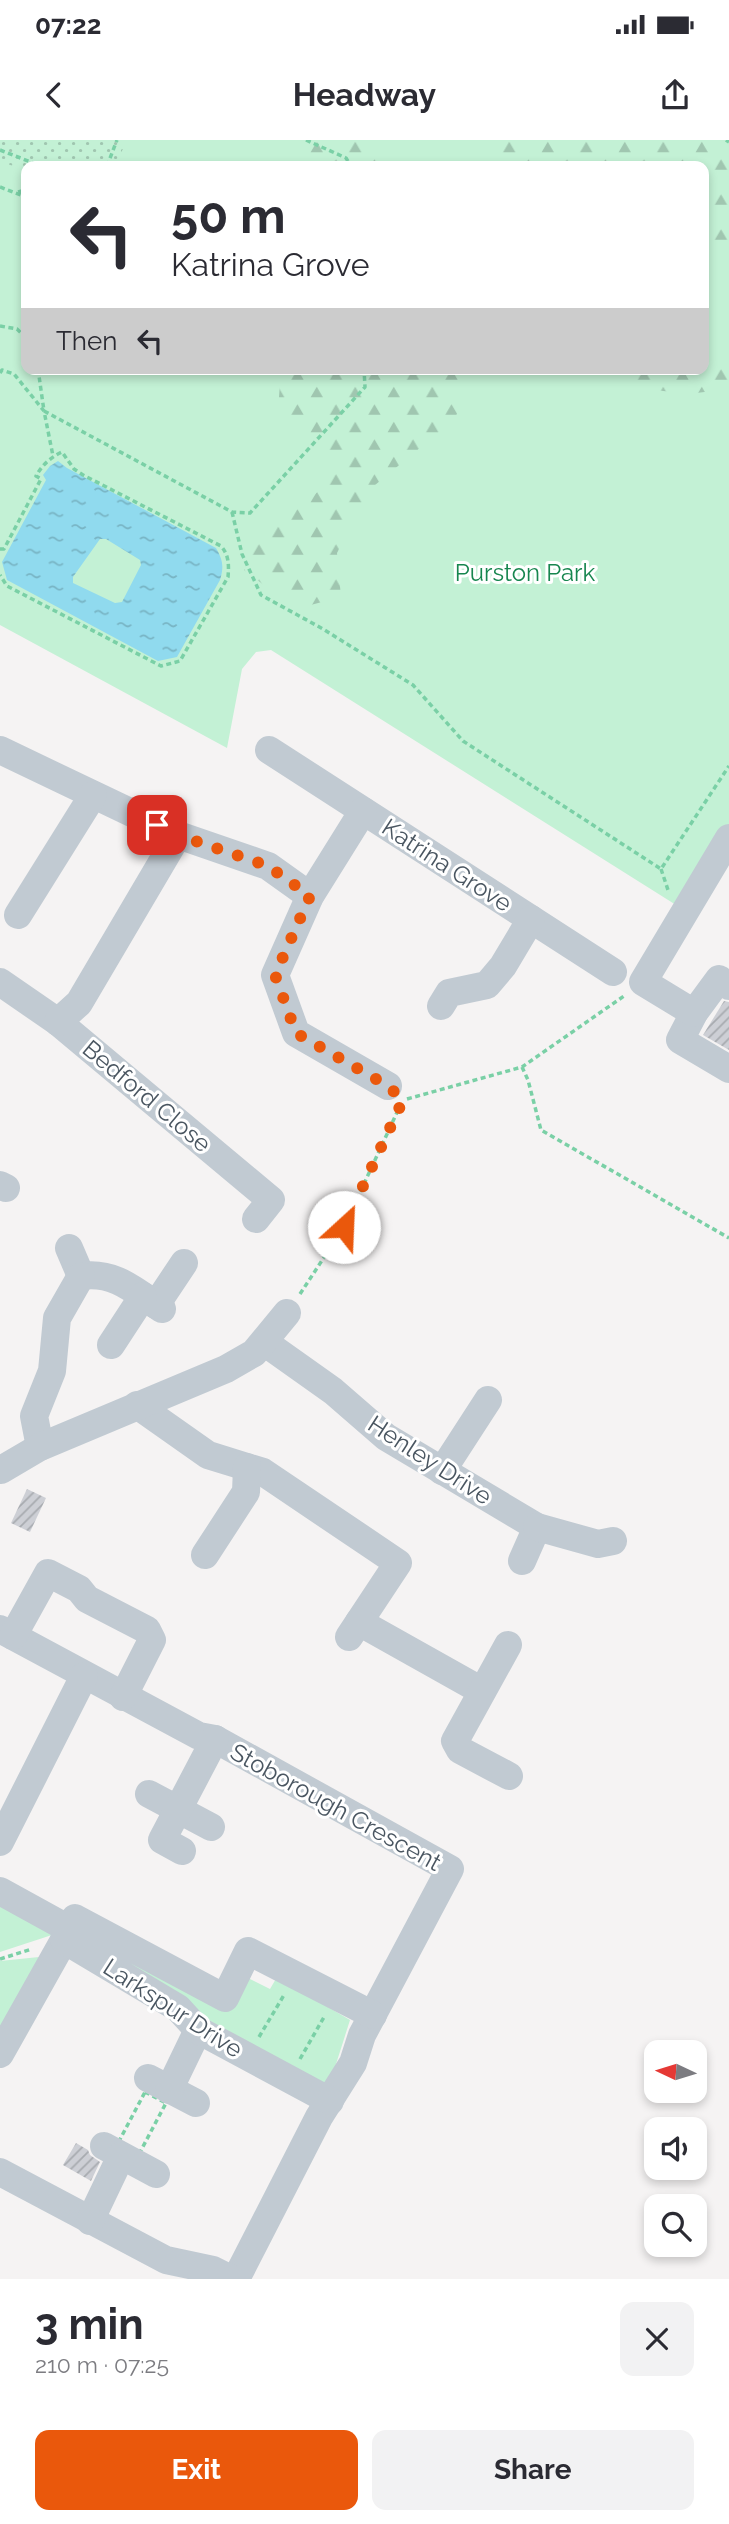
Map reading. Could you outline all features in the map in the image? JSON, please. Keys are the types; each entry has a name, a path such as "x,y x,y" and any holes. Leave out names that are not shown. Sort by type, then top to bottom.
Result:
{"street":[{"path":"0,750 178,835 268,866 310,896"},
{"name":"Katrina Grove","path":"269,750 613,972"},
{"path":"18,915 93,794"},
{"name":"Katrina Grove","path":"363,811 310,896 275,975 296,1033 388,1086"},
{"path":"58,1022 79,1003 178,835"},
{"path":"694,1013 643,982 729,838"},
{"name":"Katrina Grove","path":"441,1006 449,993 487,985 503,966 531,919"},
{"path":"729,986 719,979 694,1013 680,1040 729,1069"},
{"name":"Bedford Close","path":"0,982 58,1022 271,1200 256,1219"},
{"path":"69,1248 80,1276"},
{"path":"111,1345 153,1303 184,1264"},
{"path":"80,1276 113,1276 153,1303"},
{"path":"40,1447 34,1416 52,1371 57,1318 80,1276"},
{"path":"0,1471 40,1447 226,1369 254,1353 287,1313"},
{"name":"Henley Drive","path":"264,1342 333,1391 386,1437 537,1527 598,1544 613,1541"},
{"path":"442,1471 488,1401"},
{"path":"137,1405 208,1455 263,1472 398,1563 354,1630 482,1691"},
{"path":"205,1555 246,1492 247,1467"},
{"path":"522,1561 537,1527"},
{"path":"5,1636 48,1573 79,1589 87,1599 147,1630 152,1640 123,1697"},
{"name":"Stoborough Crescent","path":"0,2172 90,2221 162,2269 213,2270 234,2279 319,2117 353,2063 362,2035 450,1869 215,1739 199,1737 5,1636"},
{"path":"508,1645 459,1730 456,1741 460,1750 509,1776"},
{"path":"0,1842 84,1676"},
{"path":"182,1851 162,1840 215,1739"},
{"path":"149,1794 211,1827"},
{"name":"Larkspur Drive","path":"0,1891 178,2008 198,2030 330,2101"},
{"path":"0,2054 75,1918 225,1998 248,1951 373,2015"},
{"path":"197,2103 159,2084 198,2030"},
{"path":"90,2221 114,2149 156,2174"}],"path":[{"path":"109,161 117,140"},
{"path":"306,140 348,161"},
{"path":"0,150 28,161"},
{"path":"0,187 21,195"},
{"path":"16,193 21,192"},
{"path":"0,326 17,329 21,333"},
{"path":"1,371 14,374 44,411 232,512 250,513 365,387 364,375"},
{"path":"39,375 53,456"},
{"path":"0,549 4,549 41,479 36,476 53,456 62,452 83,475 221,546 226,553 228,577 180,661 161,666 7,586 0,575"},
{"path":"232,512 242,554 261,595 323,629 413,685 463,741 661,869 729,766"},
{"path":"287,1313 344,1227 403,1100 522,1068 643,982"},
{"path":"522,1068 528,1080 541,1130 729,1238"},
{"path":"256,2043 284,1994"},
{"path":"297,2065 329,2008"},
{"path":"145,2092 166,2103 138,2156 114,2149 145,2092"}],"green space":[{"name":"Purston Park","path":"0,140 729,140 729,839 684,910 271,650 256,652 242,669 227,748 0,625"},
{"path":"0,140 127,140 117,161 21,161 21,169 0,161"},
{"path":"319,140 382,140 377,161 303,161 301,158"},
{"path":"477,140 729,140 729,267 709,248 709,161 501,161 480,147"},
{"path":"709,341 729,357 729,389 688,394 647,389 622,375 709,375"},
{"path":"281,375 471,375 455,419 369,490 337,553 341,597 303,607 269,589 244,570 257,531 307,504 340,465 278,411"},
{"path":"0,1904 55,1934 0,1952"},
{"path":"94,1934 229,2006 246,1977 270,1989 277,1977 350,2020 330,2083 316,2084 86,1947"},
{"path":"39,1957 0,2054 0,1961"}],"water":[{"path":"58,461 216,548 222,564 220,580 177,657 158,661 7,580 2,562 46,480 43,475","holes":["100,539 106,539 140,560 141,565 122,602 115,603 73,583 73,577"]}],"building":[{"path":"724,1001 729,1002 729,1050 703,1035"},
{"path":"27,1489 46,1498 30,1532 11,1523"},
{"path":"76,2143 100,2162 91,2181 63,2165"}],"route":[{"path":"157,825 178,835 268,866 310,896 275,975 296,1033 388,1086 403,1100 344,1227"}]}
